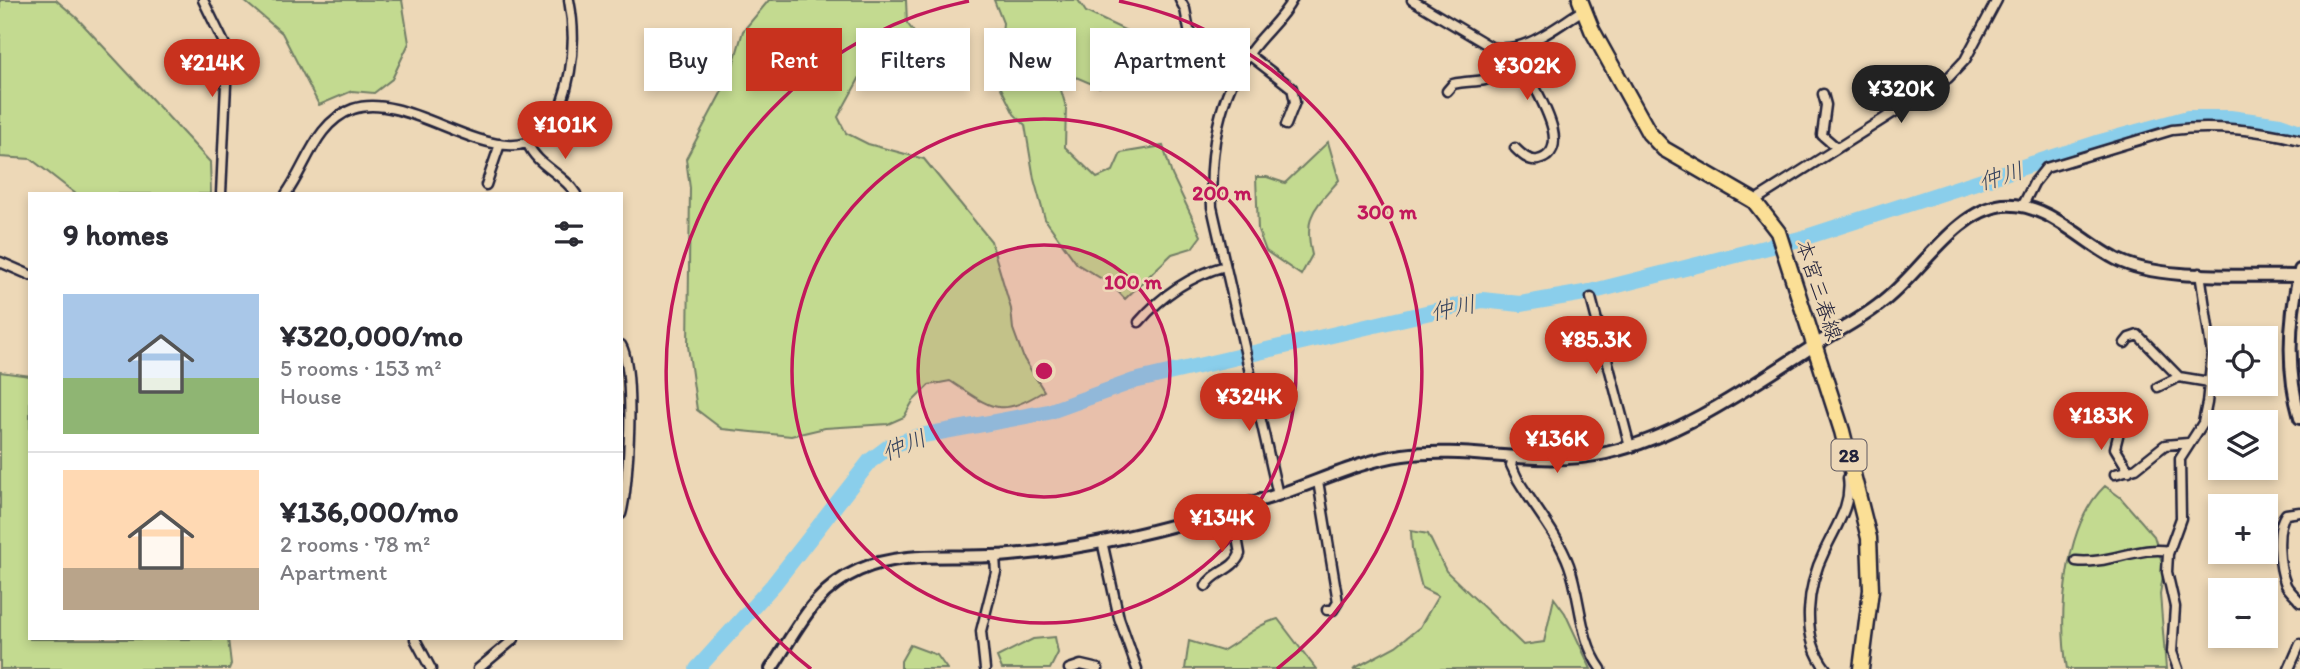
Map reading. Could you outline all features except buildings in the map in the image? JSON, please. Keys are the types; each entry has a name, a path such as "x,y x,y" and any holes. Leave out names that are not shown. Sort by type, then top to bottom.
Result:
{"main road":[{"name":"本宮三春線","path":"1581,5 1628,97 1656,141 1675,156 1754,201 1778,232 1850,459 1869,538 1870,607 1861,669"}],"street":[{"path":"203,0 221,36 227,62 221,192"},
{"path":"287,192 320,134 331,121 357,107 382,107 500,144 528,144 543,135 554,123 564,97 573,42 569,0"},
{"path":"1180,0 1185,9 1189,28"},
{"path":"1250,52 1292,0"},
{"path":"1412,0 1491,47 1509,50 1523,45 1581,5"},
{"path":"1754,201 1948,78 1965,60 1997,0"},
{"path":"1515,148 1530,160 1539,160 1550,151 1553,140 1547,108 1524,65 1523,45"},
{"path":"1447,92 1453,84 1486,82 1495,76 1508,60 1509,50"},
{"path":"1250,56 1295,92 1286,125"},
{"path":"1230,91 1215,140 1212,207 1278,495"},
{"path":"1823,94 1826,105 1822,135 1837,148"},
{"path":"2023,205 2034,183 2046,168 2172,130 2251,130 2300,141"},
{"path":"486,185 500,144"},
{"path":"528,144 539,161 561,177 574,192"},
{"path":"771,669 811,605 828,588 859,570 913,557 995,556 1102,541 1188,523 1401,455 1444,453 1565,459 1630,447 1692,419 1881,304 1974,215 2000,205 2023,205 2056,220 2113,258 2154,272 2300,274 2290,324 2292,389 2300,418"},
{"path":"0,262 28,274"},
{"path":"1139,322 1165,296 1193,277 1225,266"},
{"path":"2200,272 2208,332"},
{"path":"1591,298 1630,447"},
{"path":"2125,343 2129,338 2138,335 2179,377"},
{"path":"623,351 627,364 623,462"},
{"path":"2158,387 2179,377 2208,382"},
{"path":"2178,669 2172,652 2175,607 2167,572 2169,551 2181,519 2180,460 2188,443 2203,423 2208,389"},
{"path":"2121,424 2115,448 2129,471"},
{"path":"2115,474 2129,471 2165,445 2188,443"},
{"path":"1513,458 1511,465 1518,480 1569,567 1579,612 1594,658 1601,669"},
{"path":"1826,669 1815,654 1808,625 1820,562 1849,496 1846,469 1850,459"},
{"path":"1318,481 1338,602 1333,610 1327,610"},
{"path":"1206,586 1211,579 1234,564 1240,554 1232,509"},
{"path":"2300,512 2286,514 2282,519 2280,553 2286,586 2300,602"},
{"path":"1102,541 1119,618 1137,669"},
{"path":"2076,561 2092,563 2157,548 2169,551"},
{"path":"985,669 981,631 996,572 995,556"},
{"path":"416,640 431,669"},
{"path":"478,669 513,640"},
{"path":"2289,669 2300,645"},
{"path":"1069,669 1081,664 1098,669"}],"green space":[{"path":"0,0 56,0 77,18 210,162 211,192 73,192 31,159 0,157"},
{"path":"243,0 402,0 409,43 392,79 374,93 352,91 319,105 282,33"},
{"path":"769,0 906,0 907,23 911,28 856,28 856,84 838,117 846,133 868,144 924,159 991,241 1011,309 1013,329 1024,359 1044,391 1016,405 996,407 950,381 929,385 913,401 904,417 888,424 825,428 791,436 722,429 697,410 688,346 690,188 686,159 722,91 732,91 732,69 743,31"},
{"path":"994,0 1078,0 1086,12 1120,28 1090,28 1090,83 1076,77 1076,28 1002,28"},
{"path":"1002,91 1061,91 1066,107 1065,147 1097,178 1113,171 1121,153 1163,146 1172,175 1201,236 1192,248 1172,254 1125,299 1112,285 1077,264 1045,219 1034,179 1025,125 1014,114"},
{"path":"1328,142 1339,180 1313,214 1309,231 1312,255 1301,275 1266,251 1258,230 1256,177 1267,177 1285,183"},
{"path":"0,372 28,376 28,640 228,640 231,664 229,669 0,669"},
{"path":"2105,486 2120,497 2154,536 2164,569 2160,594 2166,669 2067,669 2063,624 2067,572 2080,524 2091,503"},
{"path":"1411,531 1428,534 1446,571 1523,645 1544,642 1554,598 1565,613 1591,669 1353,669 1396,646 1420,627 1438,596 1422,588 1412,549"},
{"path":"1278,619 1316,669 1185,669 1189,641 1222,651 1256,628"},
{"path":"1055,637 1058,653 1050,669 1002,669 997,657 1033,639"},
{"path":"910,645 937,655 947,669 901,669 901,661"}],"waterway":[{"name":"仲川","path":"697,669 773,585 870,461 890,446 919,436 1048,412 1134,381 1482,300 1520,304 1590,292 1800,239 2097,143 2188,118 2230,118 2280,125 2300,132"}]}
